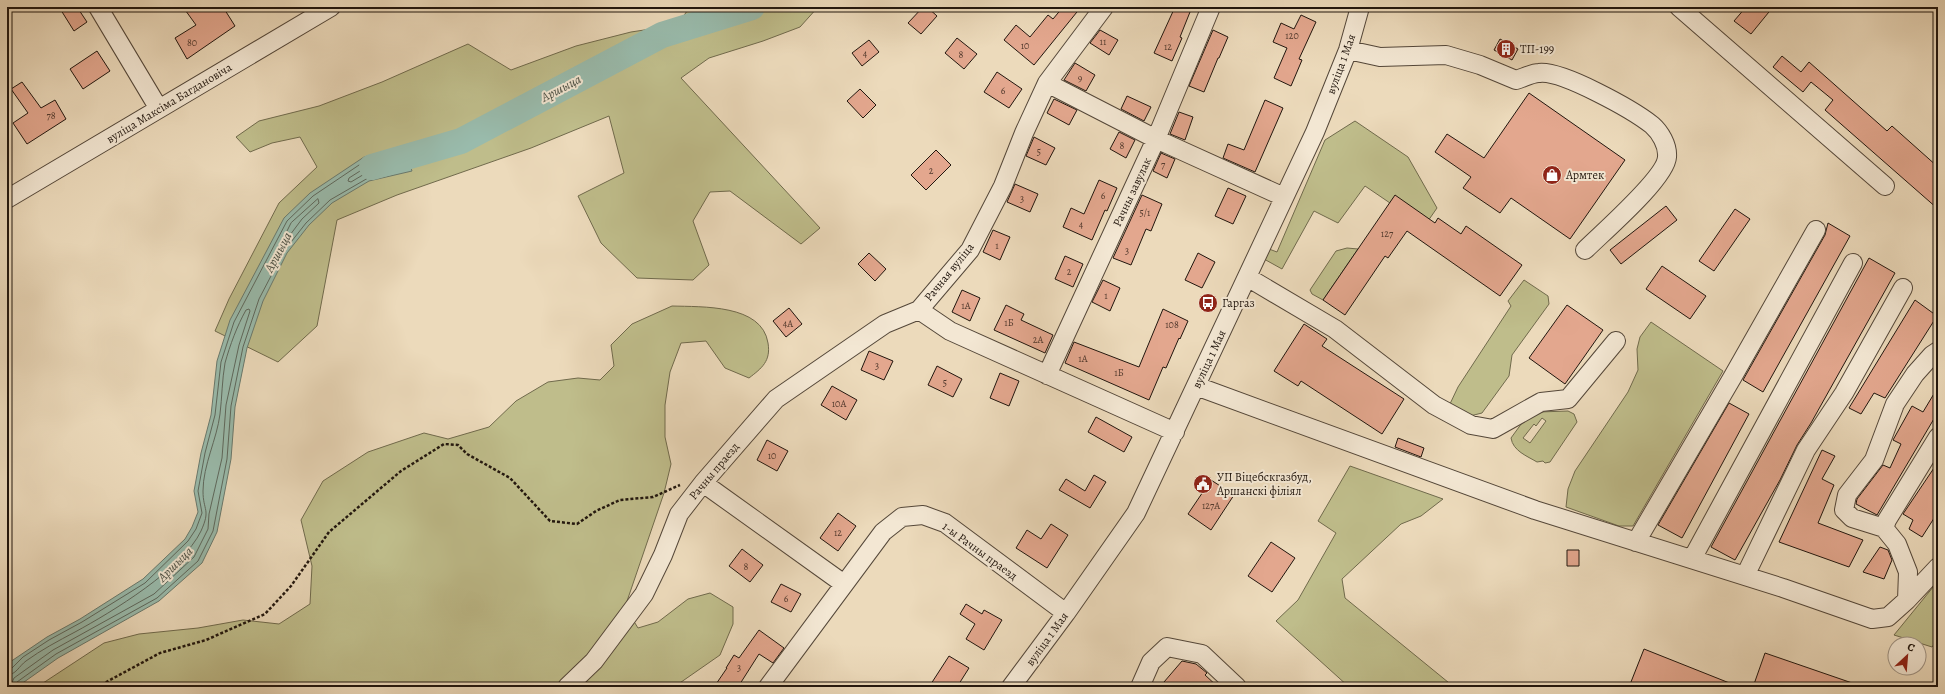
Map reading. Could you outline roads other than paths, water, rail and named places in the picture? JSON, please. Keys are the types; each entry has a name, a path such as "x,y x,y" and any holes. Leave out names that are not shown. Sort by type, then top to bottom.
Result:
{"street":[{"path":"98,7 159,109"},
{"name":"вуліца Максіма Багдановіча","path":"7,199 331,7"},
{"name":"Рачная вуліца","path":"1104,7 1047,83 1024,133 1003,186 970,250 919,310 950,331 1175,432"},
{"name":"Рачны завулак","path":"1047,375 1156,139 1211,7"},
{"name":"вуліца 1 Мая","path":"1011,687 1066,613 1136,513 1315,132 1348,50 1360,7"},
{"path":"1680,7 1885,186"},
{"path":"1348,50 1380,57 1446,55 1480,65 1516,80 1540,72 1564,77 1623,107 1653,125 1664,141 1667,158 1655,182 1585,250"},
{"path":"1047,83 1156,139 1284,198"},
{"path":"1636,542 1736,372 1816,230"},
{"path":"1692,559 1853,263"},
{"path":"1247,277 1335,329 1434,404 1471,425 1493,429 1541,402 1568,400 1616,341"},
{"path":"1745,576 1806,450 1844,393 1902,288"},
{"name":"Рачны праезд","path":"567,687 594,661 644,594 663,555 679,514 695,482 776,399 885,324 919,310"},
{"path":"1907,600 1908,572 1897,544 1884,528 1852,518 1844,510 1847,495 1874,460 1895,404 1915,374 1932,355 1938,351"},
{"path":"1196,386 1527,507 1745,576 1872,619 1888,617 1907,600 1938,567"},
{"path":"1884,528 1887,520 1938,436"},
{"path":"695,482 844,584"},
{"name":"1-ы Рачны праезд","path":"768,687 883,532 902,517 924,515 945,523 1066,613"},
{"path":"1140,687 1151,662 1167,647 1202,654 1237,687"}],"water":[{"path":"403,146 412,171 369,181 332,203 309,225 287,253 263,301 247,348 235,407 231,459 217,532 202,563 159,601 58,658 17,687 7,687 7,671 10,662 47,637 80,619 143,579 185,539 198,512 194,491 201,453 211,415 217,361 230,320 284,218 310,193 364,157"}],"waterway":[{"name":"Аршыца","path":"372,167 461,141 662,35 752,7"}],"place":[{"name":"ТП-199","path":"1506,49"},
{"name":"Армтек","path":"1552,175"},
{"name":"Гаргаз","path":"1208,303"},
{"name":"УП Віцебскгазбуд, Аршанскі філіял","path":"1203,484"}]}
